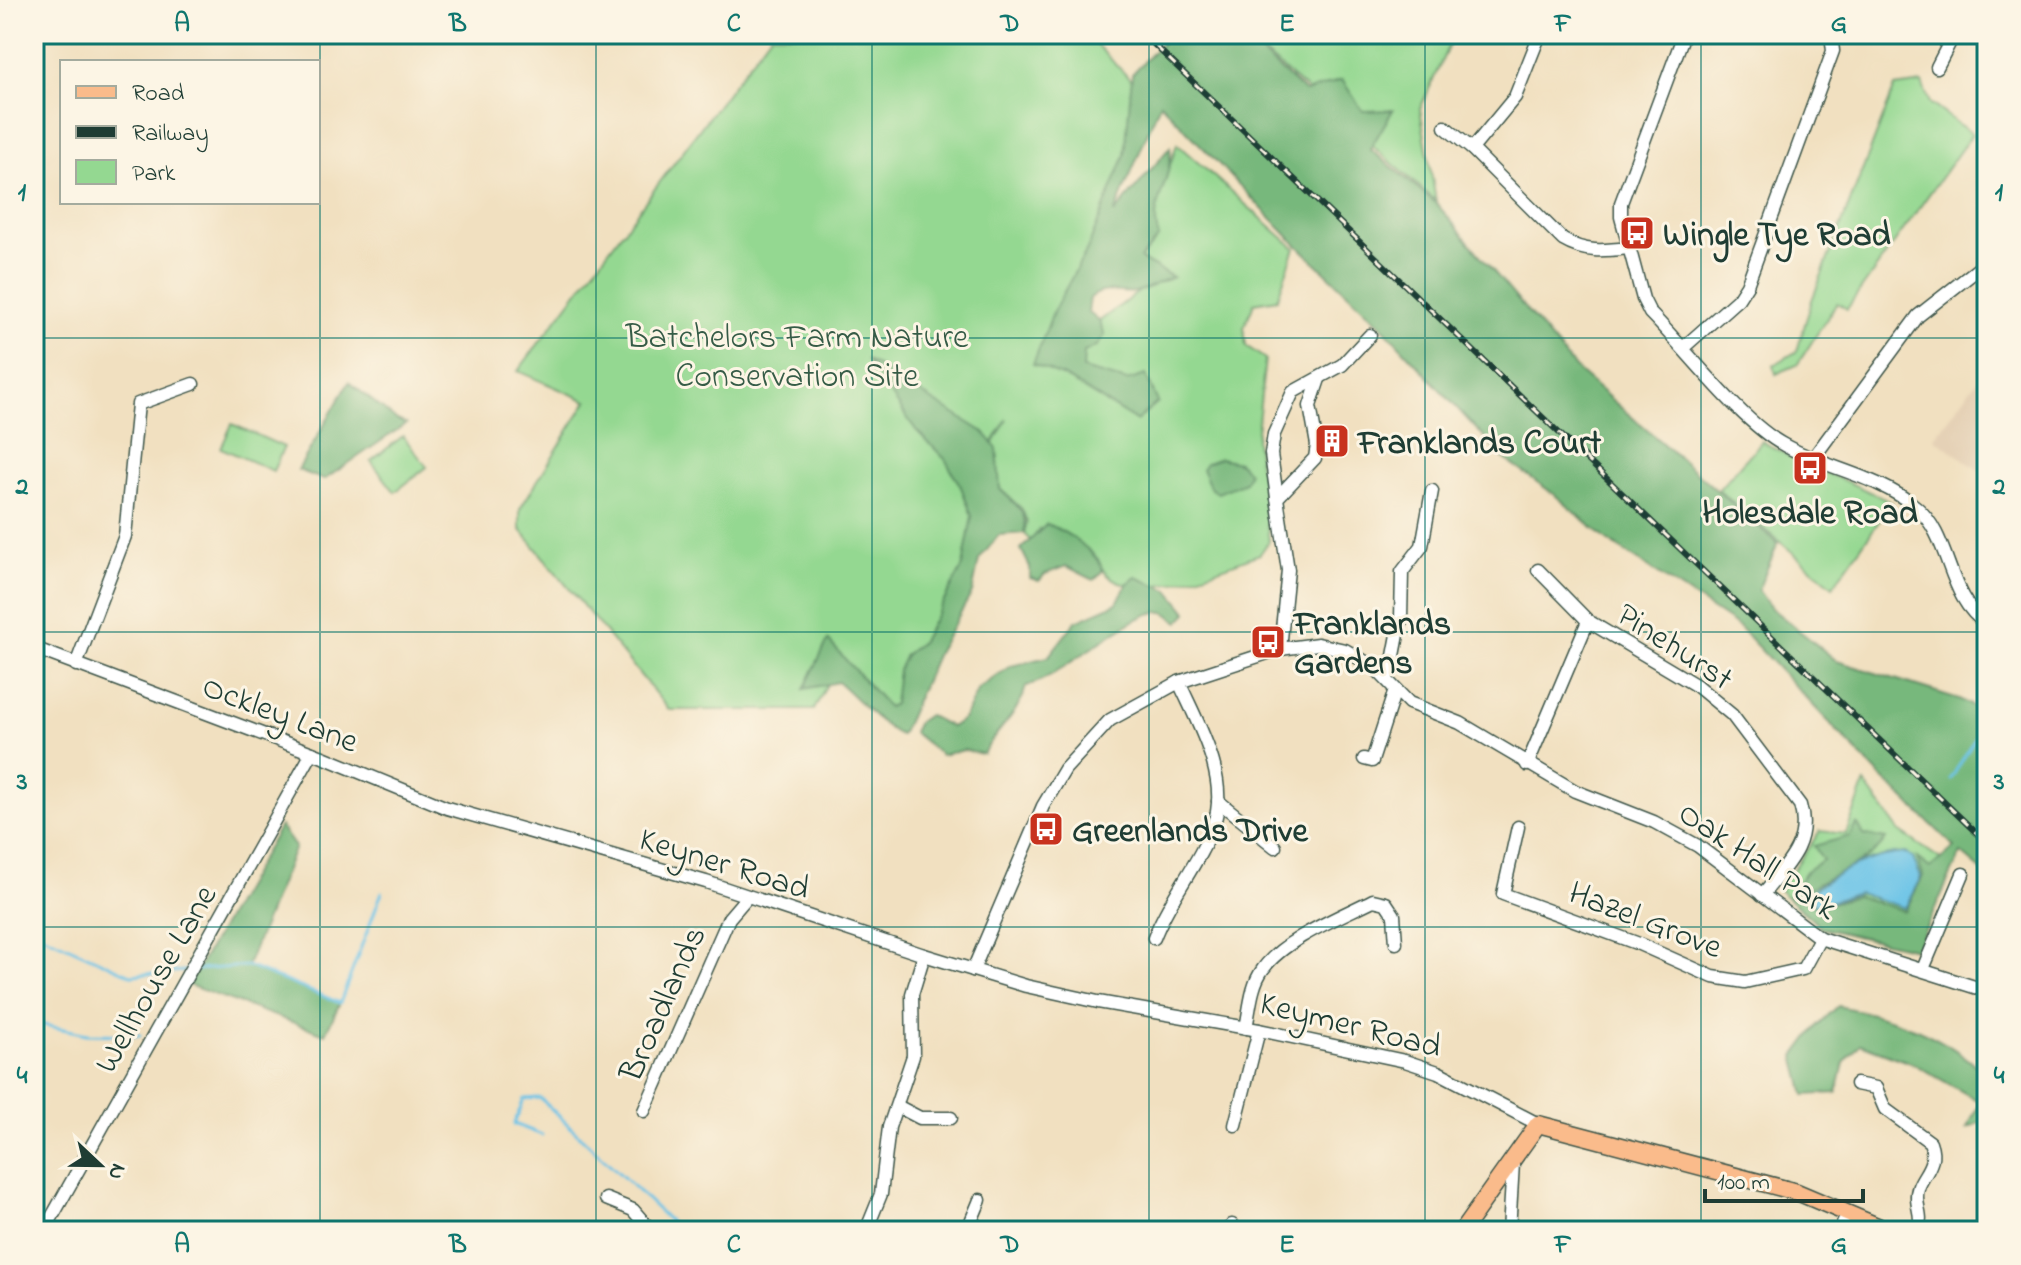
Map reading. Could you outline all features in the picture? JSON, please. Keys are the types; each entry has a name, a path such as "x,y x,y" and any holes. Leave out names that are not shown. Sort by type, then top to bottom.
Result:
{"main road":[{"path":"1462,1231 1538,1124"},
{"name":"Keymer Road","path":"1538,1124 1797,1192 1889,1231"}],"street":[{"path":"1472,149 1515,97 1540,34"},
{"path":"1684,34 1621,203 1628,248 1650,313 1757,426 1784,445 1854,472 1917,508 1934,530 1961,596 1987,624"},
{"path":"1684,347 1738,299 1747,285 1833,51 1831,34"},
{"path":"1937,67 1954,34"},
{"path":"1445,127 1472,149 1563,240 1578,249 1597,252 1628,248"},
{"path":"1814,457 1918,316 1987,262"},
{"path":"1280,649 1288,570 1271,454 1274,434 1293,392 1342,365 1370,335"},
{"path":"1277,498 1315,458 1317,445 1310,406 1319,379"},
{"path":"76,665 125,536 138,404 193,384"},
{"path":"1284,415 1312,400"},
{"path":"1387,677 1401,619 1402,572 1422,546 1432,491"},
{"name":"Pinehurst","path":"1538,570 1588,621 1697,686 1732,715 1800,805 1804,819 1803,836 1794,856 1762,895"},
{"path":"1527,765 1588,621"},
{"path":"973,970 1043,806 1065,769 1110,720 1179,682 1280,649 1318,644 1345,650 1387,677 1395,690 1372,761 1364,759"},
{"name":"Ockley Lane","path":"34,648 312,753 447,808 509,826"},
{"path":"1154,938 1214,823 1218,801 1215,773 1179,682"},
{"name":"Oak Hall Park","path":"1395,690 1409,703 1464,726 1575,791 1654,822 1698,846 1820,938 1987,991"},
{"name":"Wellhouse Lane","path":"44,1231 312,753"},
{"path":"1218,801 1275,847"},
{"name":"Keyner Road","path":"509,826 726,890 924,955"},
{"path":"1498,909 1518,827"},
{"path":"1923,969 1963,874"},
{"name":"Broadlands","path":"726,890 729,918"},
{"name":"Hazel Grove","path":"1503,894 1639,944 1713,977 1745,982 1803,969 1820,938"},
{"name":"Broadlands","path":"644,1111 729,918 747,897"},
{"path":"1235,1125 1253,1029 1254,987 1262,970 1279,951 1373,900 1386,903 1394,915 1396,943"},
{"path":"866,1231 881,1194 889,1127 913,1056 912,994 924,955"},
{"name":"Keymer Road","path":"924,955 1098,1002 1253,1029 1405,1061 1438,1072 1538,1124"},
{"path":"1856,1084 1876,1088 1885,1109 1930,1142 1932,1162 1917,1198 1922,1221 1917,1231"},
{"path":"897,1106 920,1118 951,1118"},
{"path":"1509,1231 1513,1163"},
{"path":"606,1199 633,1210 651,1231"},
{"path":"967,1231 980,1200"},
{"path":"1840,1231 1848,1213"}],"shaded area":[{"path":"1987,367 1987,476 1934,438"}],"green space":[{"name":"Batchelors Farm Nature Conservation Site","path":"771,34 1086,34 1137,86 1131,156 1043,363 1144,288 1172,277 1139,259 1177,144 1295,248 1277,299 1254,303 1244,328 1246,346 1265,359 1256,440 1269,541 1260,554 1179,581 1136,586 1117,581 1103,570 1098,559 1070,540 1039,529 1031,542 1024,533 1027,522 1022,509 1000,489 993,445 1007,419 969,481 988,535 893,721 833,672 814,710 669,710 520,529 520,509 587,401 518,371","holes":["1054,371 1147,411 1136,421"]},
{"path":"1170,34 1240,34 1305,92 1342,80 1363,111 1393,110 1370,149 1436,203 1575,368 1778,543 1758,590 1771,608 1837,661 1959,699 1987,714 1987,875 1961,853 1916,949 1822,928 1788,898 1807,870 1823,860 1814,846 1850,836 1856,824 1864,835 1886,839 1870,856 1805,892 1816,907 1856,896 1905,911 1923,876 1917,858 1930,868 1955,847 1877,773 1740,628 1607,540 1555,495 1501,456 1379,323 1297,245 1160,103 1114,214 1170,147 1168,170 1156,214 1159,237 1140,259 1173,277 1140,291 1107,291 1090,298 1088,312 1099,321 1105,335 1097,346 1084,352 1083,369 1127,381 1146,375 1158,402 1136,421 1066,378 1033,364 1054,310 1087,250 1125,155 1132,74"},
{"path":"1242,34 1454,34 1420,109 1436,201"},
{"path":"1922,83 1930,103 1972,134 1847,309 1837,303 1797,365 1776,374 1774,365 1797,351 1812,300 1895,87"},
{"path":"866,359 985,433 997,449 1000,489 1019,508 1025,525 1024,533 999,535 979,560 972,593 937,653 901,735 879,720 838,682 804,689 828,640 888,707 894,704 898,670 905,655 922,641 963,566 972,516 961,487 945,459 916,430"},
{"path":"349,382 395,419 406,424 324,480 298,470"},
{"path":"232,424 284,447 273,471 221,448"},
{"path":"403,436 427,467 395,492 371,461"},
{"path":"1762,441 1892,503 1833,586 1718,490"},
{"path":"1220,458 1238,462 1249,472 1245,482 1218,493 1211,489 1202,469 1206,463"},
{"path":"1047,524 1071,537 1094,556 1103,570 1094,580 1066,566 1045,574 1039,581 1030,578 1030,567 1021,549"},
{"path":"1136,577 1169,590 1188,613 1179,622 1163,612 1135,620 1057,671 1026,686 1013,713 983,754 964,750 941,755 913,732 918,722 928,715 951,727 964,718 978,689 1011,666 1048,657 1076,621 1117,603 1127,584"},
{"path":"1865,783 1899,831 1954,868 1872,940 1822,928 1779,890 1820,831 1846,834"},
{"path":"280,826 295,847 247,966 340,1003 325,1034 188,985"},
{"path":"1838,1006 1899,1022 1936,1039 1971,1061 1987,1076 1987,1120 1967,1128 1980,1102 1914,1064 1860,1044 1844,1063 1837,1093 1805,1095 1795,1056 1818,1025"}],"water":[{"path":"1906,853 1913,858 1921,877 1905,908 1858,893 1817,906 1807,894 1854,866 1879,857"}],"waterway":[{"path":"1951,779 1987,718"},
{"path":"196,970 247,966 340,1003 382,892"},
{"path":"34,931 131,975 185,971"},
{"path":"34,1023 87,1034 140,1035"},
{"path":"542,1135 514,1124 524,1099 540,1098 680,1231"}],"railway":[{"path":"1143,34 1987,843"}],"place":[{"name":"Wingle Tye Road","path":"1637,233"},
{"name":"Franklands Court","path":"1332,441"},
{"name":"Holesdale Road","path":"1810,468"},
{"name":"Franklands Gardens","path":"1268,642"},
{"name":"Greenlands Drive","path":"1046,829"}]}
